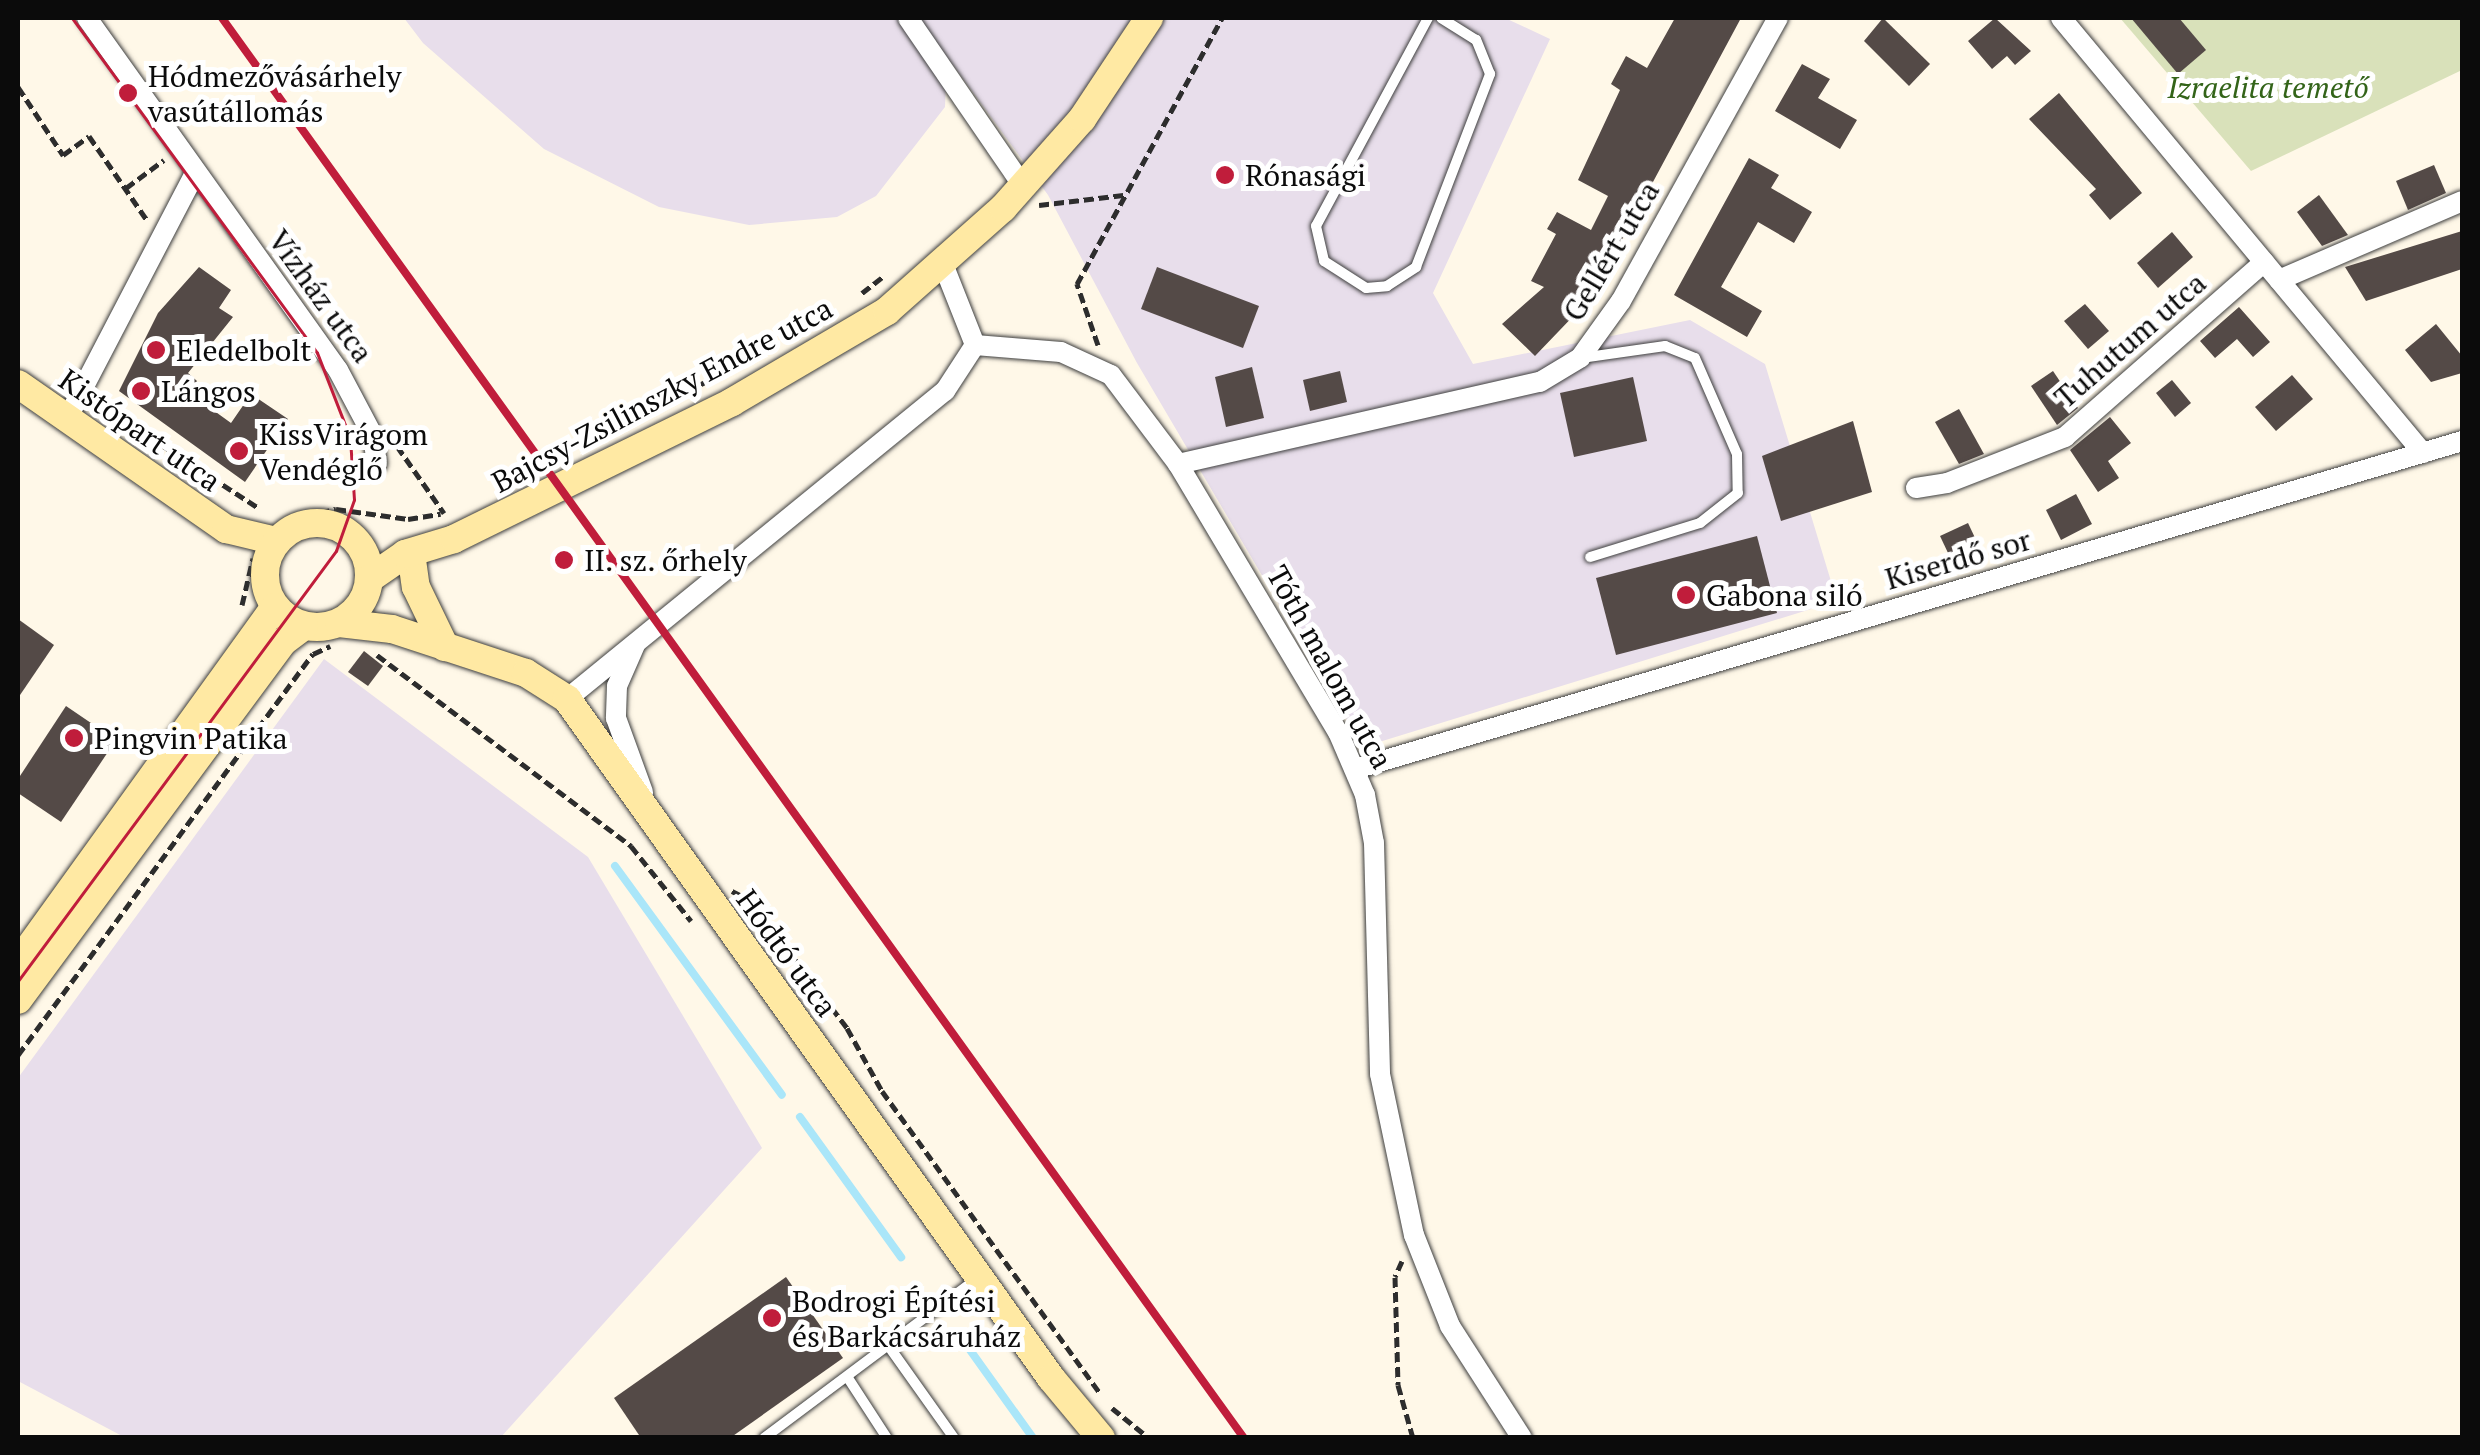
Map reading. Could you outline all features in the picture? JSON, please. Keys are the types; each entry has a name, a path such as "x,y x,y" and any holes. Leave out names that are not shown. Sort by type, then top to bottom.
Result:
{"street":[{"name":"Vízház utca","path":"87,18 357,399 376,464"},
{"path":"908,18 1022,186"},
{"name":"Bajcsy-Zsilinszky Endre utca","path":"369,580 408,554 454,539 732,402 887,311 1004,208 1082,119 1149,18"},
{"name":"Gellért utca","path":"1178,464 1540,382 1580,358 1622,301 1778,18"},
{"path":"2061,18 2423,453"},
{"path":"67,419 195,173"},
{"path":"2279,280 2462,200"},
{"name":"Tuhutum utca","path":"1916,488 1946,484 2064,437 2264,262"},
{"path":"566,699 945,391 975,345 943,264"},
{"name":"Tóth malom utca","path":"975,345 1061,352 1111,375 1178,464 1281,631 1354,768 1374,843 1380,1074 1414,1235 1450,1326 1522,1438"},
{"name":"Kistópart utca","path":"18,384 226,529 264,576"},
{"name":"Kiserdő sor","path":"1354,768 2462,442"},
{"path":"360,545 369,580 339,632 304,626 275,607 264,576 272,527 316,523 346,532 360,545 408,554 416,587 445,647"},
{"name":"Kistópart utca","path":"226,529 272,527"},
{"path":"18,963 275,607"},
{"path":"18,1000 284,641 304,626"},
{"name":"Hódtó utca","path":"339,632 392,629 526,672 566,699 979,1276 1101,1438"},
{"path":"636,645 618,686 616,718 654,818"}],"lane":[{"path":"1428,18 1316,226 1324,261 1366,288 1387,286 1416,267 1490,74 1476,40 1442,18"},
{"path":"1580,358 1664,346 1694,358 1737,454 1738,493 1700,523 1590,558"},
{"path":"764,1438 890,1348 979,1276"},
{"path":"890,1348 954,1438"},
{"path":"848,1378 887,1438"}],"path":[{"path":"1111,375 1077,284 1222,18"},
{"path":"18,87 63,155 89,136 159,238"},
{"path":"1004,208 1125,195"},
{"path":"859,295 890,271"},
{"path":"627,422 760,354"},
{"path":"81,393 272,527"},
{"path":"376,515 408,519 461,506"},
{"path":"18,1055 312,654 339,632"},
{"path":"367,647 631,846 690,920 731,892 750,900 847,1028 882,1091 1110,1406 1149,1438"},
{"path":"1413,1438 1398,1386 1395,1277 1414,1235"}],"shaded area":[{"path":"404,18 1505,18 1550,39 1433,293 1473,364 1690,320 1765,364 1837,601 1363,747 1137,363 1048,195 947,57 945,107 876,196 837,217 749,225 659,207 544,149 423,43"},
{"path":"324,659 588,857 762,1148 501,1437 124,1437 18,1381 18,1078"}],"green space":[{"name":"Izraelita temető","path":"2120,18 2462,18 2462,70 2251,171"}],"building":[{"path":"1675,18 1741,18 1610,262 1582,307 1535,356 1502,324 1544,287 1531,281 1556,234 1547,229 1557,212 1591,230 1608,196 1578,180 1620,90 1611,84 1626,56 1647,68"},
{"path":"1883,18 1930,64 1909,86 1864,41"},
{"path":"1995,18 2031,51 2015,65 2007,56 1992,69 1968,41"},
{"path":"2131,18 2179,18 2206,50 2178,74"},
{"path":"1802,64 1830,79 1818,98 1857,120 1840,149 1775,111"},
{"path":"2059,93 2142,193 2110,220 2089,195 2096,189 2029,119"},
{"path":"1749,158 1779,175 1771,188 1812,212 1794,243 1758,222 1721,287 1762,311 1747,337 1674,295"},
{"path":"2434,165 2446,193 2408,210 2396,181"},
{"path":"2319,195 2348,235 2322,246 2297,212"},
{"path":"2462,231 2462,269 2366,301 2345,267"},
{"path":"2172,232 2193,257 2158,288 2137,263"},
{"path":"199,267 231,290 219,308 233,317 188,373 197,381 188,392 231,423 251,394 288,419 245,482 119,391 158,313"},
{"path":"1157,267 1259,306 1243,348 1141,309"},
{"path":"2085,304 2109,331 2088,349 2064,321"},
{"path":"2239,307 2270,342 2253,357 2237,339 2215,358 2200,341"},
{"path":"2436,324 2462,356 2462,373 2431,382 2405,350"},
{"path":"1252,367 1264,418 1226,427 1215,377"},
{"path":"1340,371 1347,402 1310,411 1303,380"},
{"path":"2053,371 2078,408 2057,425 2031,386"},
{"path":"2292,375 2313,399 2276,431 2255,407"},
{"path":"1633,377 1647,441 1574,457 1560,393"},
{"path":"2172,380 2191,403 2175,417 2156,393"},
{"path":"1959,409 1984,454 1959,464 1935,422"},
{"path":"2110,417 2131,443 2108,461 2119,478 2098,492 2070,450"},
{"path":"1853,421 1872,492 1781,521 1762,456"},
{"path":"2076,494 2092,524 2061,540 2046,510"},
{"path":"1968,523 1985,559 1957,572 1940,536"},
{"name":"Gabona siló","path":"1757,536 1777,613 1616,655 1596,578"},
{"path":"18,619 54,645 18,698"},
{"path":"364,651 383,666 368,686 348,672"},
{"path":"66,706 116,740 61,822 18,793 18,779"},
{"name":"Bodrogi Építési és Barkácsáruház","path":"786,1277 843,1358 730,1438 641,1438 614,1398"}],"waterway":[{"path":"615,866 782,1095"},
{"path":"800,1117 901,1257"},
{"path":"960,1336 1033,1438"}],"tram line":[{"path":"18,981 336,551 354,500 350,438 317,353 72,18"}],"railway":[{"path":"222,18 1244,1438"}],"place":[{"name":"Hódmezővásárhely vasútállomás","path":"128,93"},
{"name":"Rónasági","path":"1225,175"},
{"name":"Eledelbolt","path":"156,350"},
{"name":"Lángos","path":"141,391"},
{"name":"KissVirágom Vendéglő","path":"239,451"},
{"name":"II. sz. őrhely","path":"564,560"},
{"name":"Gabona siló","path":"1686,595"},
{"name":"Pingvin Patika","path":"74,738"},
{"name":"Bodrogi Építési és Barkácsáruház","path":"772,1318"}]}
